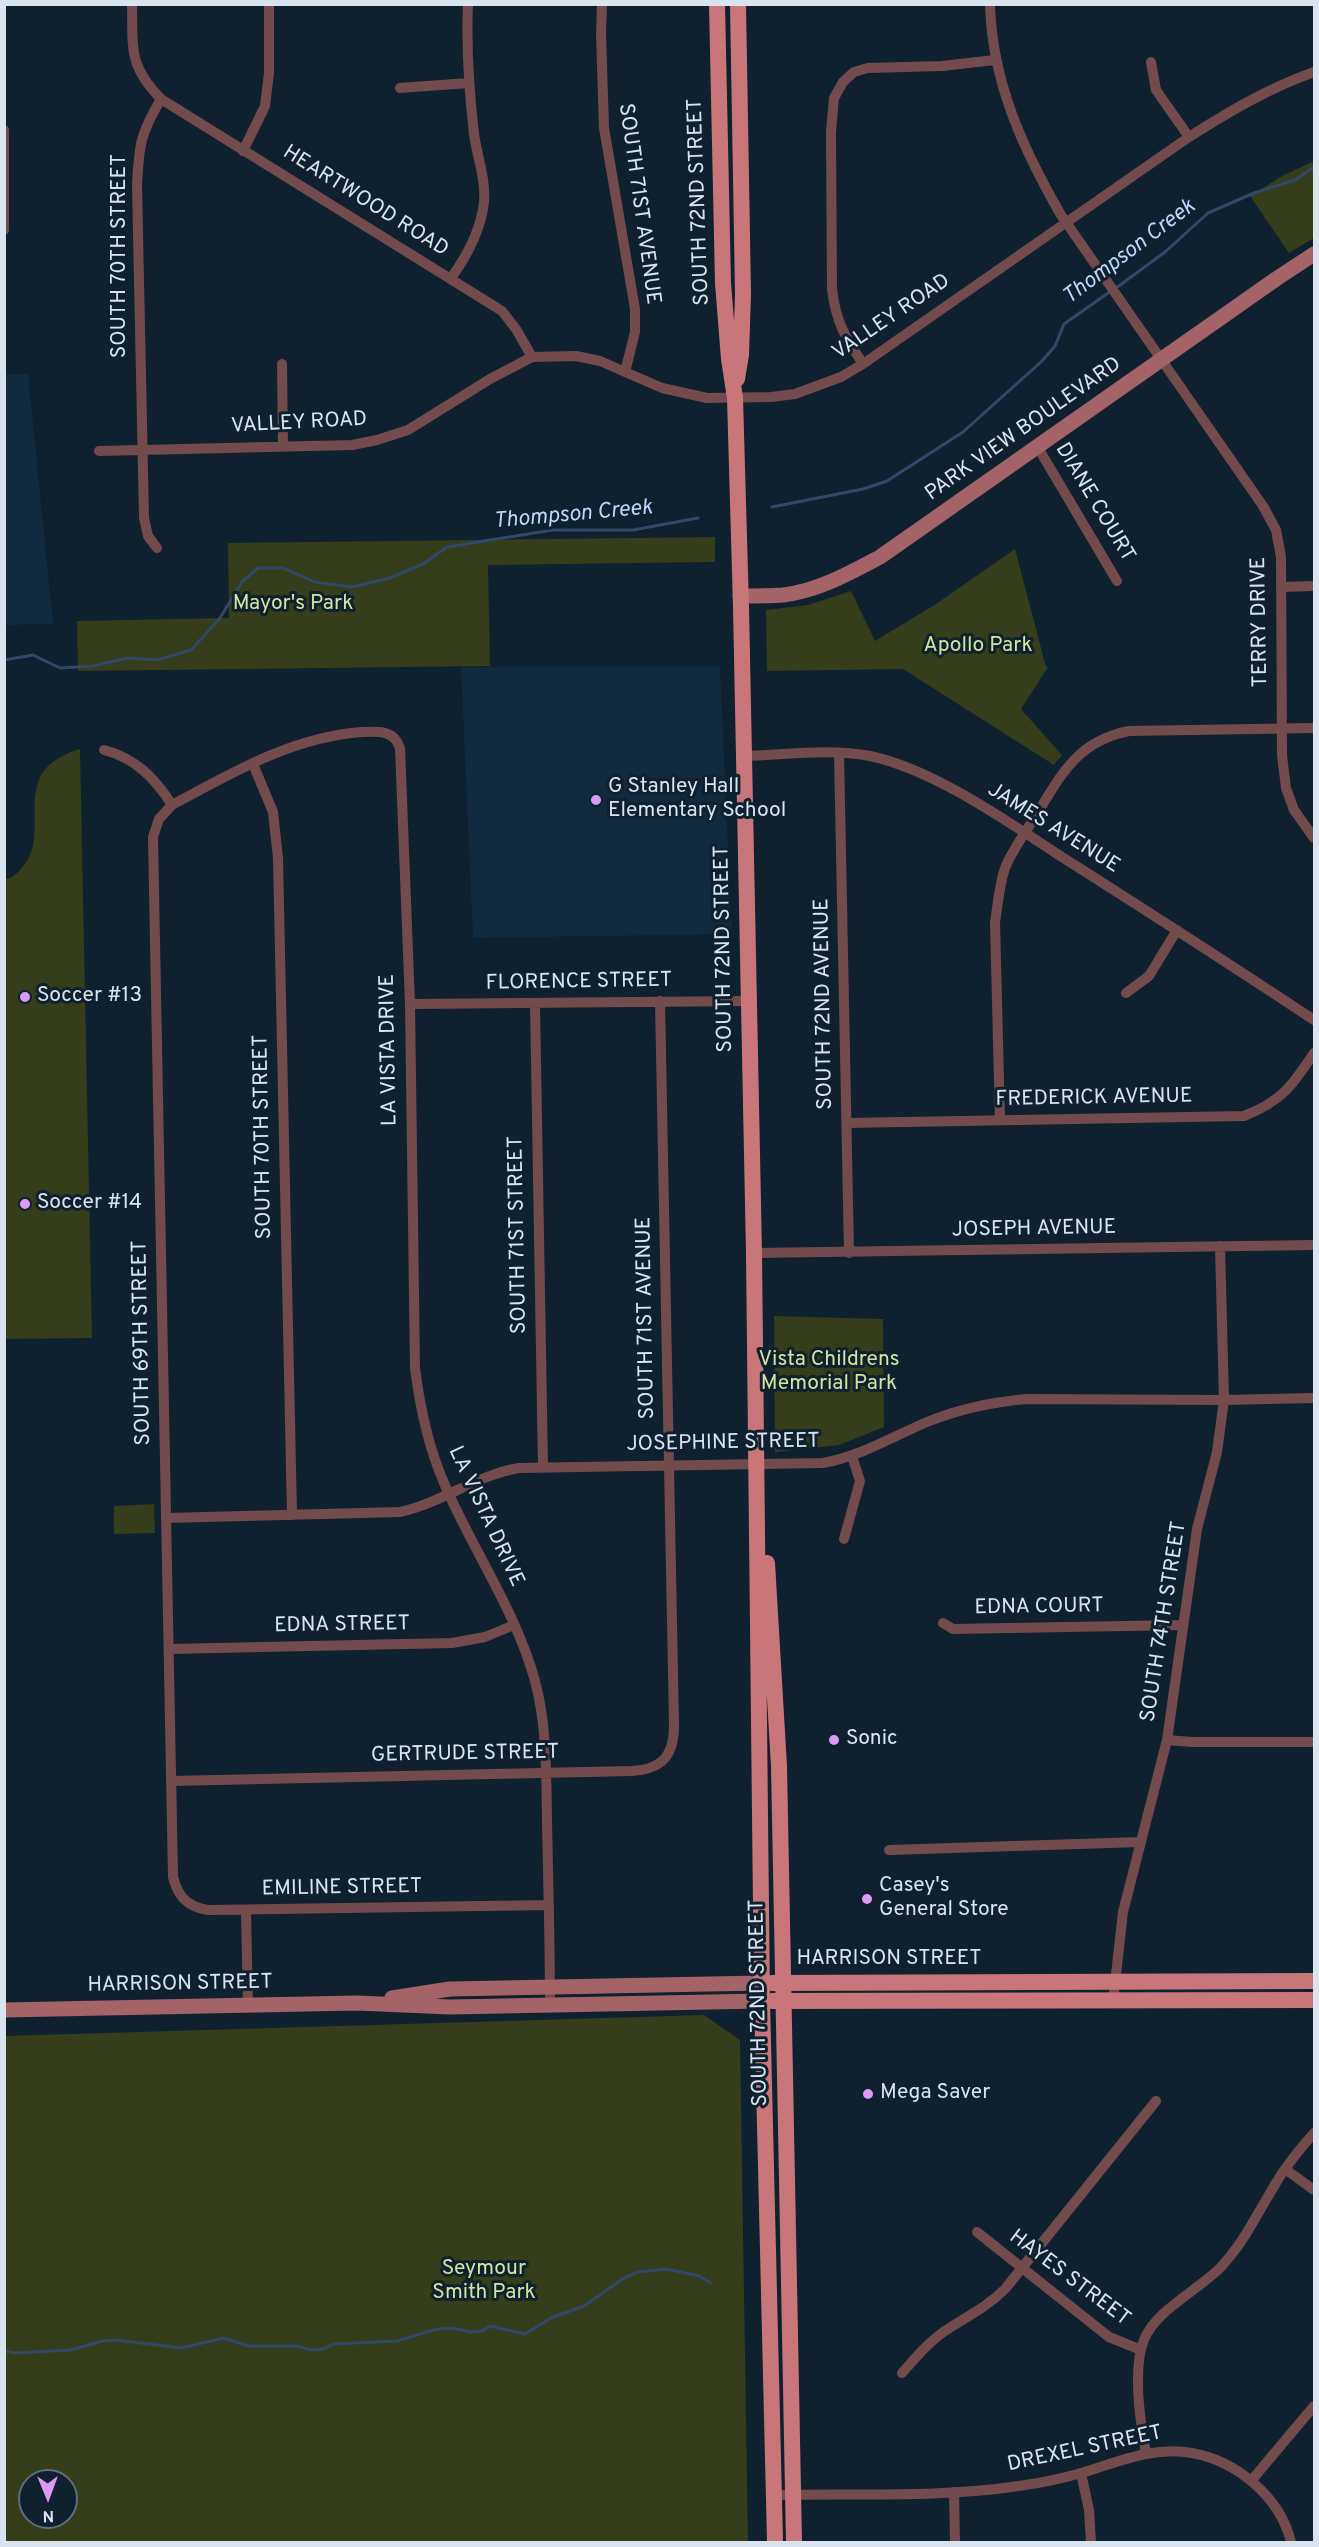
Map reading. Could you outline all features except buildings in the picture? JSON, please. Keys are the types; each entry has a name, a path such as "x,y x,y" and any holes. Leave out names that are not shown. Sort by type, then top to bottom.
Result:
{"main road":[{"name":"SOUTH 72ND STREET","path":"717,4 723,282 729,359 735,398 741,596 754,1253 762,2001 774,2542"},
{"name":"SOUTH 72ND STREET","path":"735,398 741,355 743,294 738,4"},
{"name":"PARK VIEW BOULEVARD","path":"741,596 785,594 838,579 880,556 1314,256"},
{"name":"SOUTH 72ND STREET","path":"757,1464 763,1496 779,1766 794,2542"},
{"name":"HARRISON STREET","path":"357,2003 450,1989 762,1983 1314,1981"},
{"name":"HARRISON STREET","path":"4,2010 248,2007 357,2003 450,2007 782,2000 1314,2000"}],"street":[{"path":"132,4 136,64 143,81 161,99"},
{"path":"243,151 265,106 269,73 269,4"},
{"path":"452,278 463,262 479,228 484,201 482,169 468,83 468,4"},
{"name":"SOUTH 71ST AVENUE","path":"602,4 604,128 635,309 635,332 625,372"},
{"name":"TERRY DRIVE","path":"990,4 995,60 1011,116 1032,165 1066,223 1263,506 1276,530 1282,586 1282,729 1286,788 1294,810 1314,838"},
{"path":"863,364 835,314 832,289 831,132 834,98 843,82 854,72 868,68 942,66 995,60"},
{"path":"1151,62 1156,90 1190,137"},
{"name":"VALLEY ROAD","path":"99,451 283,447 352,444 376,440 408,430 490,379 532,357 576,357 600,361 678,393 707,398 795,394 842,377 863,364 1190,137 1252,98 1314,72"},
{"path":"400,88 468,83"},
{"name":"HEARTWOOD ROAD","path":"161,99 502,311 516,329 532,357"},
{"name":"SOUTH 70TH STREET","path":"157,548 148,536 144,518 138,164 144,127 161,99"},
{"path":"4,130 4,230"},
{"path":"282,364 283,447"},
{"name":"DIANE COURT","path":"1037,446 1117,581"},
{"path":"1282,586 1314,586"},
{"path":"1000,1120 995,922 1005,868 1068,765 1085,749 1122,732 1314,728"},
{"name":"SOUTH 69TH STREET","path":"172,1856 152,851 156,824 162,814 172,805 288,748 333,736 370,732 390,734 399,743 401,755 405,861"},
{"path":"104,750 135,762 155,782 172,805"},
{"name":"JAMES AVENUE","path":"743,756 839,753 869,756 900,764 928,776 1025,833 1314,1020"},
{"name":"SOUTH 72ND AVENUE","path":"839,753 849,1253"},
{"name":"SOUTH 70TH STREET","path":"253,764 270,800 278,846 292,1515"},
{"name":"LA VISTA DRIVE","path":"405,861 410,1004 415,1368 427,1437 449,1494 514,1625 530,1665 540,1703 546,1773 550,2004"},
{"path":"1126,993 1149,976 1177,930"},
{"name":"SOUTH 71ST AVENUE","path":"660,1001 667,1290 672,1670"},
{"name":"FLORENCE STREET","path":"410,1004 748,1001"},
{"name":"SOUTH 71ST STREET","path":"535,1003 543,1467"},
{"name":"FREDERICK AVENUE","path":"847,1123 1244,1116 1268,1106 1283,1095 1314,1053"},
{"name":"JOSEPH AVENUE","path":"754,1253 1314,1245"},
{"name":"SOUTH 74TH STREET","path":"1113,2001 1123,1912 1167,1740 1197,1529 1217,1452 1224,1400 1220,1246"},
{"name":"JOSEPHINE STREET","path":"166,1518 390,1513 411,1510 499,1472 543,1467 823,1462 852,1456 960,1410 997,1402 1027,1399 1314,1398"},
{"path":"844,1539 860,1481 852,1456"},
{"name":"EDNA COURT","path":"943,1623 953,1629 1182,1625"},
{"name":"EDNA STREET","path":"169,1649 452,1643 485,1637 514,1625"},
{"name":"GERTRUDE STREET","path":"171,1781 640,1771 654,1767 664,1760 671,1750 674,1738 672,1670"},
{"path":"1167,1740 1314,1742"},
{"path":"890,1850 1142,1842"},
{"name":"EMILINE STREET","path":"172,1856 176,1887 185,1902 208,1910 549,1905"},
{"path":"246,1910 248,2007"},
{"path":"902,2373 939,2335 994,2300 1022,2269 1156,2101"},
{"path":"1146,2453 1138,2370 1144,2339 1157,2320 1203,2284 1235,2250 1285,2169 1314,2133"},
{"path":"1285,2169 1314,2190"},
{"name":"HAYES STREET","path":"977,2232 1109,2337 1141,2350"},
{"path":"1251,2481 1314,2406"},
{"name":"DREXEL STREET","path":"774,2495 954,2492 1017,2486 1080,2473 1146,2453 1176,2451 1202,2455 1235,2469 1251,2481 1263,2492 1278,2512 1291,2542"},
{"path":"1080,2473 1089,2510 1092,2542"},
{"path":"954,2492 955,2542"}],"shaded area":[{"path":"5,374 28,374 53,624 5,625"},
{"name":"G Stanley Hall Elementary School","path":"720,666 732,934 473,938 461,667"}],"green space":[{"path":"1314,161 1314,238 1289,253 1250,196 1282,176"},
{"name":"Mayor's Park","path":"715,537 715,562 488,565 490,666 78,671 77,621 229,618 228,543"},
{"name":"Apollo Park","path":"1015,549 1046,667 1048,667 1021,709 1062,755 1054,765 903,669 767,671 766,610 808,605 851,591 875,641 936,604"},
{"path":"80,749 92,1338 5,1339 5,879 16,874 30,855 34,839 36,788 43,773 57,759"},
{"name":"Vista Childrens Memorial Park","path":"774,1316 883,1319 884,1427 839,1445 775,1452"},
{"path":"154,1504 155,1533 114,1534 114,1506"},
{"name":"Seymour Smith Park","path":"704,2015 740,2040 748,2542 5,2542 5,2036"}],"waterway":[{"name":"Thompson Creek","path":"1116,288 1165,252 1208,213 1254,193 1295,180 1314,167"},
{"name":"Thompson Creek","path":"772,507 863,489 887,481 963,432 1042,361 1055,346 1064,324 1111,291"},
{"name":"Thompson Creek","path":"4,660 33,655 60,668 93,666 128,658 157,660 191,650 220,618 242,582 258,568 283,568 315,582 352,587 390,578 423,564 447,547 553,530 633,530 698,518"},
{"path":"4,2351 17,2353 70,2350 116,2340 181,2348 224,2338 248,2346 297,2346 311,2350 323,2349 333,2344 397,2341 437,2329 452,2328 471,2332 482,2331 490,2326 525,2334 551,2318 584,2306 624,2278 638,2272 667,2269 699,2276 711,2283"}],"place":[{"name":"G Stanley Hall Elementary School","path":"596,800"},
{"name":"Soccer #13","path":"25,997"},
{"name":"Soccer #14","path":"25,1204"},
{"name":"Sonic","path":"834,1740"},
{"name":"Casey's General Store","path":"867,1899"},
{"name":"Mega Saver","path":"868,2094"}]}
